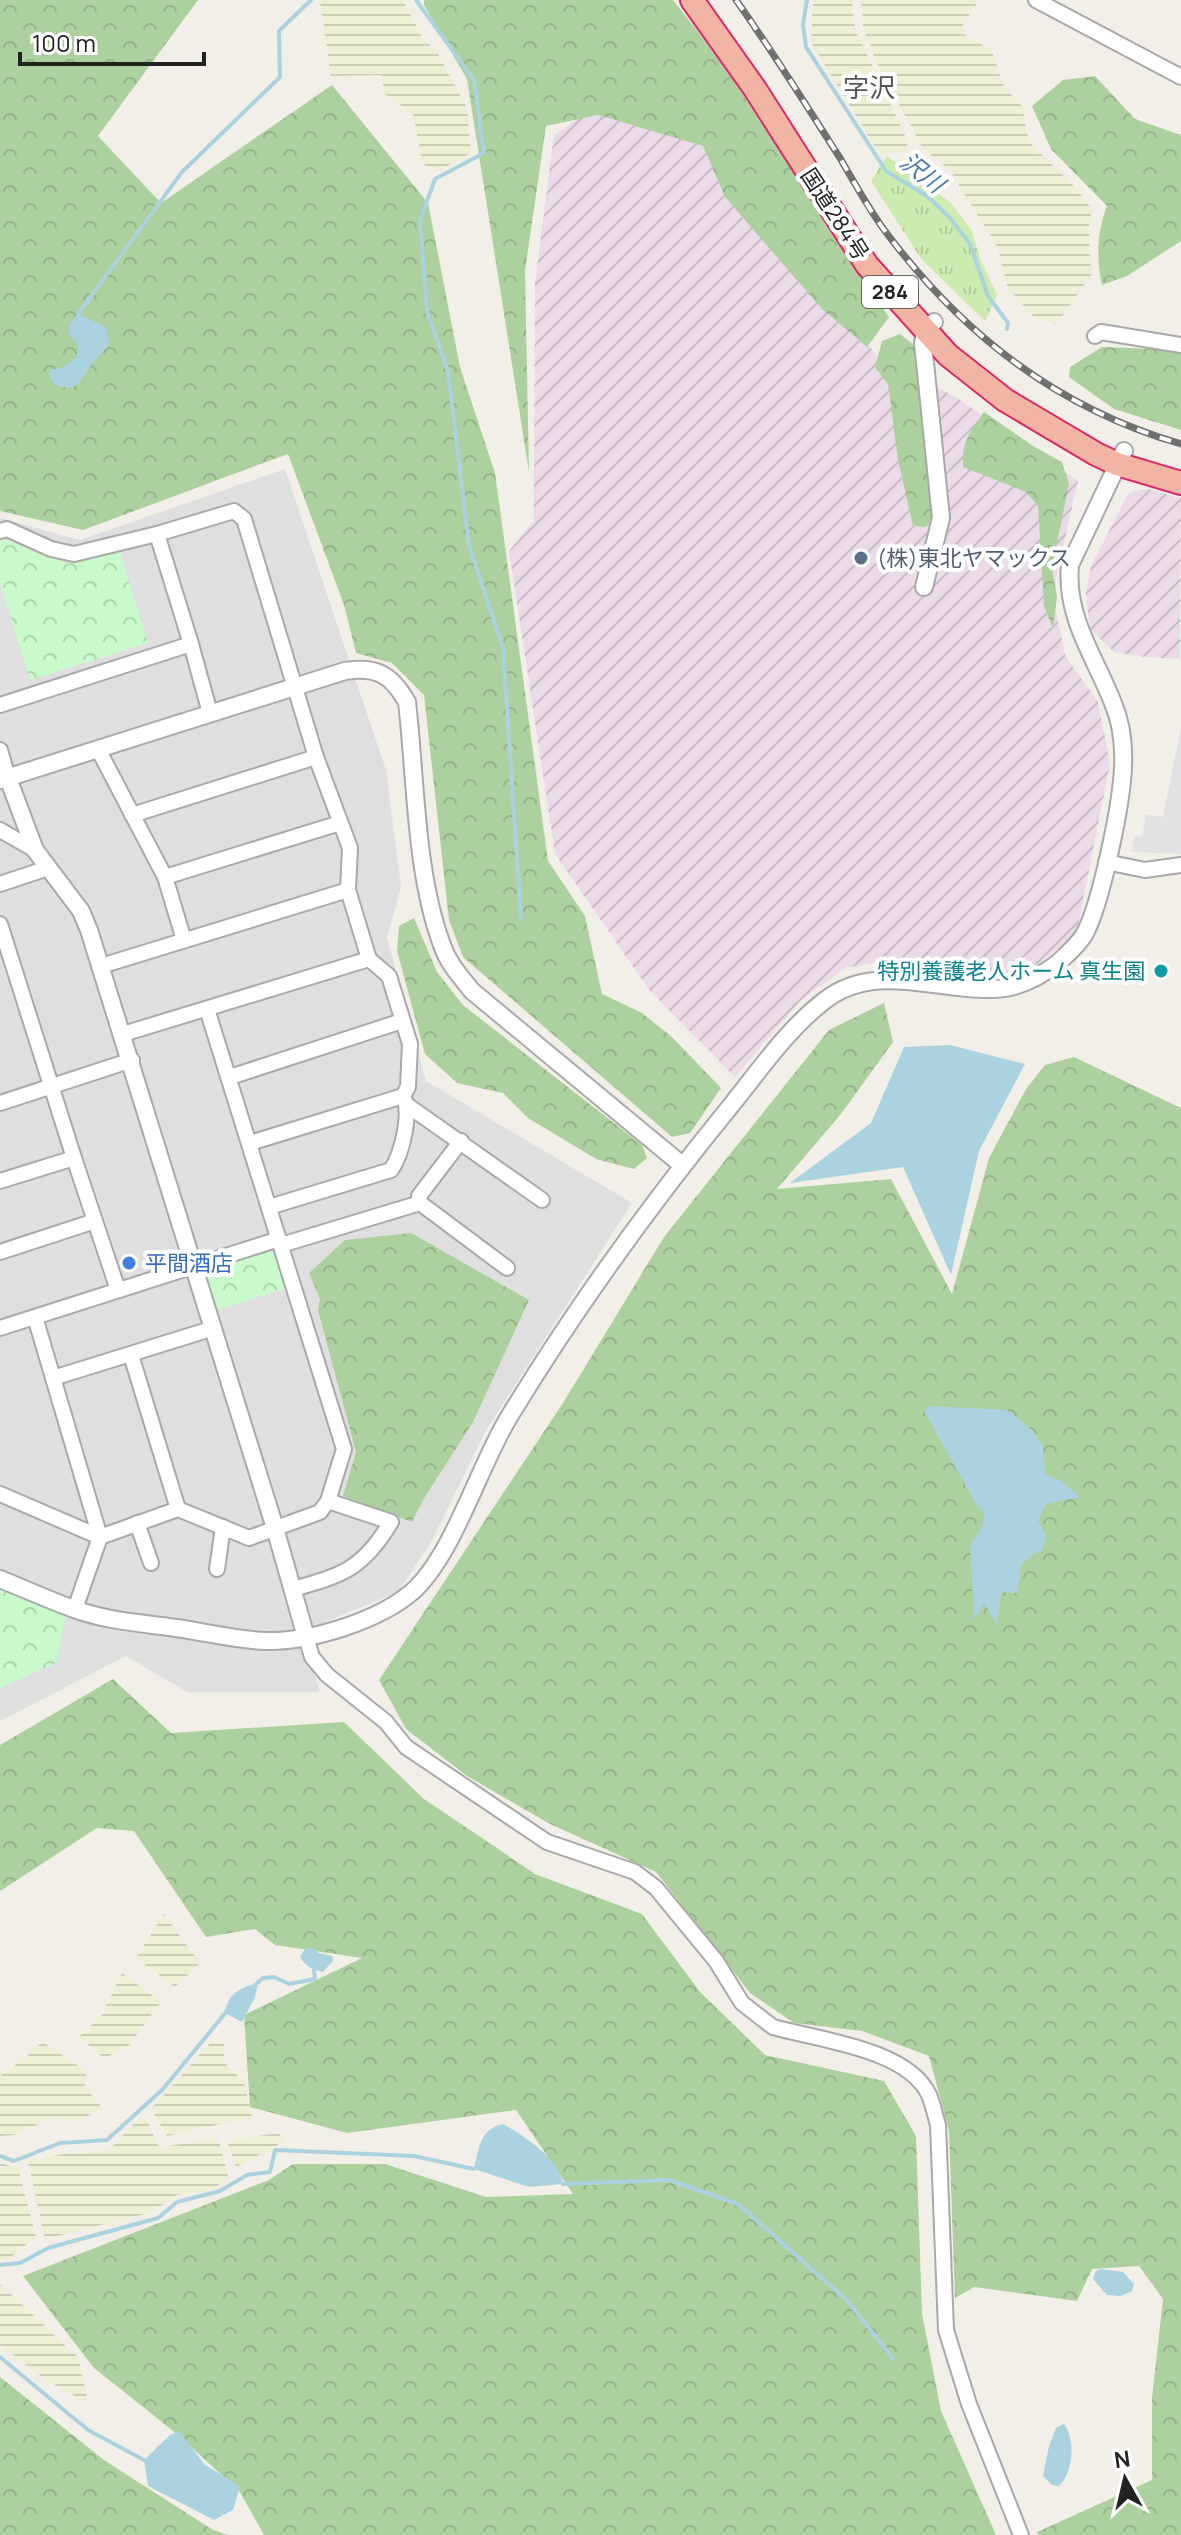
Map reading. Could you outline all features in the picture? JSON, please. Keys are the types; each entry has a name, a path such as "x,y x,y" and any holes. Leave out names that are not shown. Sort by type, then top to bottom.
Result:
{"highway":[{"name":"国道284号","path":"692,0 755,89 867,265 930,326"},
{"name":"国道284号","path":"705,0 743,48 879,262 930,326 948,355 1005,400 1121,458 1181,483"},
{"name":"国道284号","path":"1121,458 1181,470"}],"street":[{"path":"1036,0 1181,77"},
{"path":"924,587 941,518 923,343 930,326"},
{"path":"1095,336 1101,332 1181,345"},
{"path":"0,1579 75,1609 129,1622 253,1639 306,1637 379,1613 412,1592 432,1569 508,1419 588,1297 682,1165 800,1020 829,996 856,983 905,979 995,990 1022,984 1045,973 1066,955 1083,936 1106,862 1123,764 1121,731 1112,700 1078,626 1068,583 1077,546 1121,458"},
{"path":"0,531 7,529 51,549 74,554 234,511 244,519 316,757 350,848 348,890 369,959 389,976 410,1044 399,1157 391,1170 269,1207"},
{"path":"157,534 210,713"},
{"path":"0,705 191,644"},
{"path":"4,779 295,687 363,668 379,672 401,692 407,702 429,895 442,945 453,968 472,991 682,1165"},
{"path":"98,749 165,877 184,940"},
{"path":"0,750 4,779 35,850 81,911 101,966 312,1657 327,1675 386,1722 406,1747 547,1842 635,1872 656,1888 716,1961 742,2003 773,2027 880,2054 904,2065 928,2093 938,2125 946,2330 969,2404 1021,2535"},
{"path":"132,815 316,757"},
{"path":"165,877 340,823"},
{"path":"0,830 35,850"},
{"path":"1106,862 1145,870 1181,865"},
{"path":"0,884 48,868"},
{"path":"101,966 348,890"},
{"path":"0,924 118,1290"},
{"path":"123,1034 369,959"},
{"path":"0,1494 100,1537 178,1509 249,1538 320,1512 328,1501 344,1449 207,1009"},
{"path":"230,1077 402,1021"},
{"path":"0,1103 132,1060"},
{"path":"405,1100 542,1200"},
{"path":"250,1143 405,1100"},
{"path":"461,1141 419,1196 420,1203 507,1268"},
{"path":"0,1181 74,1158"},
{"path":"0,1328 194,1266 420,1203"},
{"path":"0,1252 95,1221"},
{"path":"35,1317 100,1537 75,1609"},
{"path":"53,1378 214,1328"},
{"path":"131,1355 178,1509"},
{"path":"293,1589 334,1577 360,1563 376,1547 391,1522 328,1501"},
{"path":"137,1523 151,1563"},
{"path":"217,1569 223,1527"}],"shaded area":[{"path":"595,107 711,140 880,360 954,396 1078,481 1052,596 1066,657 1098,702 1110,764 1076,935 1038,964 994,975 890,960 846,968 801,1000 735,1077 650,991 555,854 509,551 534,520 535,283 554,135"},
{"path":"285,469 386,770 401,887 387,938 426,1081 632,1203 485,1432 432,1541 398,1592 301,1632 320,1692 187,1692 126,1656 0,1721 0,518 80,540"},
{"path":"1148,489 1181,498 1180,659 1114,652 1090,629 1086,593 1091,566 1127,496 1133,491"},
{"path":"1181,727 1181,854 1132,852 1134,836 1142,837 1146,815 1163,817"}],"green space":[{"path":"0,0 198,0 98,136 161,203 332,85 428,203 460,367 495,473 548,861 585,916 602,994 642,1013 672,1037 721,1088 690,1133 672,1137 463,957 449,920 424,695 392,663 356,653 344,605 288,454 83,530 0,511"},
{"path":"320,0 403,0 423,39 437,52 467,108 471,153 438,171 423,164 413,114 385,94 381,75 331,76"},
{"path":"424,0 673,0 730,76 889,317 867,347 822,309 725,197 703,146 598,115 546,126 525,271 529,472 467,79"},
{"path":"813,0 852,0 855,29 904,133 909,151 879,154 811,42"},
{"path":"861,0 976,0 962,27 965,35 992,51 1004,87 1022,106 1029,142 1076,188 1092,209 1089,227 1091,275 1056,325 1034,317 1008,289 998,248 949,169 923,149 876,61 863,27"},
{"path":"1095,76 1135,119 1181,135 1181,241 1127,276 1102,285 1098,245 1107,206 1051,149 1032,106 1063,80"},
{"path":"887,156 951,203 972,231 997,295 985,321 922,260 871,181"},
{"path":"900,334 914,345 934,518 926,527 913,526 898,460 888,384 875,367 882,341"},
{"path":"1102,347 1181,350 1181,430 1114,409 1069,377 1070,367"},
{"path":"984,412 1062,462 1069,484 1052,568 1057,597 1053,629 1044,606 1038,506 1026,492 963,467 963,451"},
{"path":"4,539 68,564 119,549 148,643 30,680 0,583 0,541"},
{"path":"414,918 437,972 463,1005 642,1145 647,1158 634,1169 596,1159 528,1118 503,1093 457,1083 425,1054 397,951 399,926"},
{"path":"884,1003 893,1042 841,1114 777,1189 891,1179 952,1294 989,1158 1026,1089 1045,1065 1074,1057 1181,1108 1181,2535 1038,2535 1037,2532 1152,2480 1152,2398 1163,2299 1139,2266 1092,2269 1077,2301 974,2287 955,2298 949,2131 929,2056 862,2031 794,2023 750,1993 656,1872 548,1823 467,1776 406,1729 379,1680 563,1403 664,1237 829,1030"},
{"path":"411,1233 529,1300 473,1422 412,1522 343,1496 356,1452 318,1310 320,1299 309,1273 345,1240"},
{"path":"267,1249 277,1255 289,1287 216,1311 208,1280 216,1264"},
{"path":"0,1588 66,1614 56,1663 0,1688"},
{"path":"113,1679 171,1733 344,1722 424,1799 535,1874 642,1914 700,1992 765,2055 884,2081 916,2136 922,2314 941,2411 996,2535 264,2535 240,2492 177,2434 94,2368 23,2276 269,2180 293,2164 385,2164 486,2197 573,2194 516,2110 347,2133 250,2107 244,2015 362,1958 275,1945 255,1929 206,1937 134,1831 97,1828 0,1891 0,1745"},
{"path":"164,1914 200,1963 175,1987 136,1958"},
{"path":"122,1973 161,2002 127,2048 104,2058 79,2037 101,2016"},
{"path":"42,2042 86,2071 85,2087 103,2109 77,2121 55,2117 14,2135 0,2136 0,2076"},
{"path":"211,2042 224,2044 224,2062 244,2082 252,2117 167,2136 151,2109"},
{"path":"140,2117 148,2122 160,2150 218,2138 228,2175 215,2189 176,2195 153,2212 45,2239 28,2161 109,2150"},
{"path":"278,2133 285,2141 236,2167 227,2141"},
{"path":"0,2163 18,2168 36,2237 8,2259 0,2259"},
{"path":"0,2284 79,2358 88,2403 45,2379 0,2345"},
{"path":"0,2377 104,2460 213,2530 228,2535 0,2535"}],"water":[{"path":"78,314 106,327 109,344 77,384 71,387 55,385 49,377 49,370 61,368 77,357 78,345 68,332"},
{"path":"950,1045 1025,1064 979,1151 951,1275 903,1167 790,1183 871,1123 904,1047"},
{"path":"930,1406 1007,1410 1031,1429 1043,1446 1045,1474 1061,1481 1080,1497 1046,1504 1038,1521 1047,1536 1042,1551 1033,1554 1021,1565 1017,1593 1001,1592 997,1625 984,1603 974,1619 970,1545 982,1527 984,1513 977,1506 924,1411"},
{"path":"312,1947 319,1953 332,1956 333,1961 323,1972 310,1967 300,1957 305,1949"},
{"path":"258,1983 255,1997 242,2022 225,2013 236,1992"},
{"path":"503,2124 548,2157 561,2175 563,2184 529,2187 474,2169 485,2135 495,2126"},
{"path":"1100,2269 1123,2272 1134,2284 1132,2291 1121,2296 1107,2295 1093,2279"},
{"path":"1064,2424 1070,2439 1071,2456 1067,2473 1059,2486 1052,2485 1043,2476 1056,2428"},
{"path":"179,2431 205,2465 240,2486 233,2510 214,2520 148,2486 144,2460 170,2435"}],"waterway":[{"path":"78,314 182,172 280,77 279,31 311,0"},
{"path":"416,0 474,80 484,153 435,179 420,220 427,311 448,371 469,545 503,648 521,919"},
{"name":"沢川","path":"807,0 803,24 806,47 886,171 927,196 950,218 970,244 988,296 1008,323 1007,329"},
{"path":"254,1986 263,1978 274,1977 289,1984 315,1979 314,1970"},
{"path":"0,2156 14,2161 60,2143 107,2140 163,2089 227,2011"},
{"path":"0,2265 20,2263 48,2248 158,2218 177,2202 220,2191 247,2175 270,2172 275,2150 414,2156 474,2169"},
{"path":"563,2184 669,2180 738,2204 848,2301 893,2359"},
{"path":"0,2357 88,2430 144,2460"}],"railway":[{"path":"736,0 802,98 879,222 946,303 1015,363 1053,388 1136,429 1181,444"}],"place":[{"name":"(株)東北ヤマックス","path":"861,558"},
{"name":"特別養護老人ホーム 真生園","path":"1161,971"},
{"name":"平間酒店","path":"129,1263"}],"district":[{"name":"字沢","path":"869,88"}]}
